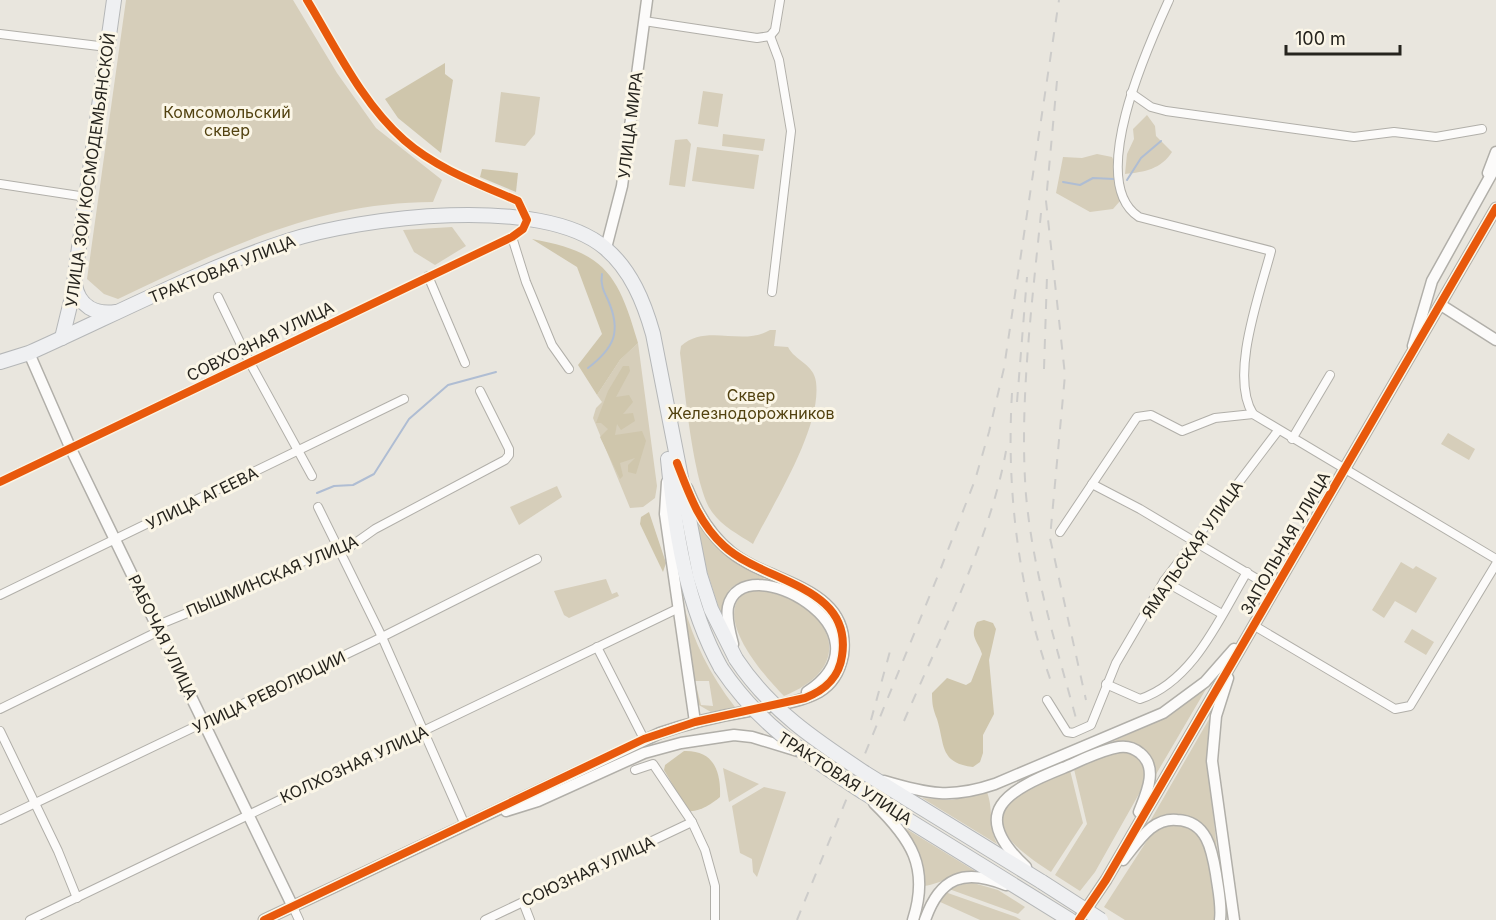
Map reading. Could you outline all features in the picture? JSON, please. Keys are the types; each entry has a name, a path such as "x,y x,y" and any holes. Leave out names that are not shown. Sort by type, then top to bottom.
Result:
{"main road":[{"name":"УЛИЦА ЗОИ КОСМОДЕМЬЯНСКОЙ","path":"62,338 69,317 114,0"},
{"name":"ТРАКТОВАЯ УЛИЦА","path":"0,362 29,353 260,250 326,230 370,221 421,217 527,220 570,229 606,248 627,273 644,305 655,343 690,593 699,624 721,668 753,711 801,752 1070,920"},
{"path":"74,280 78,296 90,308 107,313 126,310"},
{"name":"ТРАКТОВАЯ УЛИЦА","path":"673,462 705,595 736,659 764,697 812,738 872,778 1101,920"}],"street":[{"path":"307,0 366,96 389,126 429,158 518,201 527,220"},
{"name":"УЛИЦА МИРА","path":"606,248 622,186 647,0"},
{"path":"644,21 758,38 770,36 775,30 780,0"},
{"path":"1168,0 1131,93 1119,146 1121,183 1125,204 1139,217 1271,251 1250,333 1245,372 1246,400 1253,414 1277,432 1496,559"},
{"path":"0,34 107,47"},
{"path":"770,36 779,60 791,131 772,292"},
{"path":"1131,93 1151,107 1166,111 1269,124 1346,137 1394,132 1436,137 1482,129"},
{"path":"1481,193 1496,152"},
{"name":"ЗАПОЛЬНАЯ УЛИЦА","path":"1409,358 1432,281 1495,169"},
{"path":"0,184 86,196"},
{"name":"ЗАПОЛЬНАЯ УЛИЦА","path":"1078,920 1106,880 1496,208"},
{"name":"СОВХОЗНАЯ УЛИЦА","path":"0,482 512,237 523,229 527,220"},
{"path":"512,237 526,282 552,345 569,369"},
{"path":"428,276 465,363"},
{"path":"219,297 249,361 312,476"},
{"path":"1441,305 1496,340"},
{"name":"РАБОЧАЯ УЛИЦА","path":"29,353 70,447 160,628 299,920"},
{"path":"1292,439 1330,375"},
{"name":"ПЫШМИНСКАЯ УЛИЦА","path":"0,709 219,600 326,551 357,543 375,530 505,460 509,455 480,390"},
{"name":"УЛИЦА АГЕЕВА","path":"0,596 404,399"},
{"path":"1060,532 1132,422 1144,414 1151,415 1182,431 1215,418 1253,414"},
{"name":"ЯМАЛЬСКАЯ УЛИЦА","path":"1047,700 1064,729 1070,733 1091,725 1106,684 1164,581 1277,432"},
{"path":"673,462 665,514 695,722"},
{"path":"264,920 644,739 695,722 793,701 819,692 833,680 843,653 843,636 839,622 830,607 819,597 746,562 721,543 700,518 673,462"},
{"path":"1092,484 1194,540 1274,589"},
{"path":"318,507 382,638 465,825"},
{"name":"УЛИЦА РЕВОЛЮЦИИ","path":"0,820 382,638 537,560"},
{"path":"1252,625 1395,709 1410,706 1496,564"},
{"path":"1106,684 1137,699 1151,695 1188,665 1247,572"},
{"path":"1164,581 1222,614"},
{"path":"736,659 728,613 731,598 741,588 753,584 766,585 816,608 833,632 835,648 832,663 818,684 793,701"},
{"name":"КОЛХОЗНАЯ УЛИЦА","path":"30,920 679,608"},
{"path":"1042,882 1012,855 1002,841 997,827 999,810 1007,797 1018,788 1177,703 1205,681 1246,636"},
{"path":"597,647 644,739"},
{"path":"1234,920 1216,802 1212,753 1216,716 1236,654"},
{"path":"0,731 58,851 77,898"},
{"path":"480,818 538,801 623,761 662,747 734,735 752,737 801,752"},
{"path":"872,778 928,793 955,794 994,784 1078,756 1124,747 1138,751 1148,762 1150,778 1127,843"},
{"path":"635,770 652,764 692,822 712,867 715,920"},
{"path":"863,792 900,831 915,855 920,889 913,920"},
{"path":"1106,880 1153,827 1170,820 1192,823 1205,834 1213,852 1221,907 1220,920"},
{"name":"СОЮЗНАЯ УЛИЦА","path":"485,920 692,822"},
{"path":"925,920 939,891 948,883 962,878 988,879 1033,897"},
{"path":"523,902 530,920"}],"green space":[{"name":"Комсомольский сквер","path":"126,0 293,0 337,73 376,128 442,180 433,202 390,204 349,210 309,220 233,247 118,299 104,294 87,279"},
{"path":"703,91 723,94 718,127 698,124"},
{"path":"501,92 540,97 535,134 525,146 495,142"},
{"path":"1147,115 1155,126 1156,136 1172,152 1168,158 1152,169 1125,174 1127,154 1134,139 1133,129"},
{"path":"723,134 765,139 763,151 722,146"},
{"path":"687,139 691,144 685,187 669,185 675,140"},
{"path":"697,147 759,155 754,189 692,181"},
{"path":"1097,154 1112,157 1116,165 1120,201 1113,209 1090,212 1056,193 1063,157 1082,158"},
{"path":"452,227 466,246 435,265 414,252 403,230"},
{"name":"Сквер Железнодорожников","path":"776,330 774,346 788,347 812,371 816,382 816,400 812,420 795,464 753,544 721,522 705,499 691,436 680,353 681,346 691,339 702,336 748,336 759,335"},
{"path":"638,343 657,486 655,498 643,507 630,508 593,418 596,408 602,402 597,395 620,360"},
{"path":"1448,433 1475,449 1469,460 1441,444"},
{"path":"557,486 562,497 519,525 510,507"},
{"path":"696,520 705,531 767,578 742,582 731,588 721,615 705,565"},
{"path":"1401,562 1413,569 1416,566 1437,578 1416,613 1395,601 1384,618 1372,610"},
{"path":"606,579 612,594 617,592 619,596 569,618 564,615 554,591"},
{"path":"751,589 776,594 798,603 815,617 826,632 829,649 824,666 810,682 784,696 752,658 736,627 734,612 739,599"},
{"path":"683,602 703,657 735,707 711,712 697,704 692,685 696,685 701,705 713,706 709,681 692,681 681,603"},
{"path":"1412,629 1434,642 1426,655 1404,642"},
{"path":"1209,684 1155,776 1152,761 1146,751 1138,746 1118,745 1083,755 1160,720"},
{"path":"1212,714 1208,766 1217,850 1207,829 1191,818 1149,823"},
{"path":"1124,751 1135,756 1142,763 1145,773 1144,785 1095,872 1080,891 1055,875 1087,824 1074,769 1112,753"},
{"path":"723,768 759,784 729,802"},
{"path":"1070,770 1083,823 1051,872 1016,846 1003,825 1003,814 1009,803 1023,791"},
{"path":"764,787 786,792 757,877 753,872 752,859 740,853 732,806"},
{"path":"987,792 997,844 922,798 952,800"},
{"path":"1167,825 1188,828 1201,840 1210,868 1216,920 1125,920 1104,907 1148,839 1156,830"},
{"path":"905,828 975,871 961,873 924,886 919,851"},
{"path":"970,882 998,890 1025,907 1018,914 949,889"},
{"path":"945,892 1021,920 980,920 938,901"}],"shaded area":[{"path":"445,63 445,74 453,80 441,153 398,118 385,99"},
{"path":"482,169 518,173 516,192 480,177"},
{"path":"532,239 557,244 592,259 605,270 623,299 638,343 620,360 597,395 578,365 602,334 577,267"},
{"path":"623,366 629,366 630,371 616,397 629,395 633,402 623,414 633,413 635,421 621,430 617,424 615,435 642,431 646,441 636,474 628,472 628,465 635,458 620,463 623,476 620,479 600,437 608,429 601,423 596,423 608,391"},
{"path":"649,512 666,563 663,572 640,524 641,517"},
{"path":"984,620 993,623 996,629 989,660 994,714 983,735 983,753 980,762 973,767 954,761 945,751 932,693 947,678 966,685 971,682 982,654 975,639 975,627 977,622"},
{"path":"684,751 702,754 708,758 717,770 719,778 720,797 701,809 692,811 688,811 664,770 665,765"}],"waterway":[{"path":"1127,180 1141,158 1161,141"},
{"path":"1063,182 1080,185 1093,178 1114,179"},
{"path":"588,368 609,346 615,330 612,311 602,285 602,274"},
{"path":"317,493 334,486 353,485 374,474 409,419 448,385 496,372"}],"railway":[{"path":"797,920 941,568 975,480 989,432 1004,368 1059,0"},
{"path":"1057,81 1046,201 1065,375 1050,538 1086,700"},
{"path":"1041,213 1025,390 1026,495 1040,582 1077,722"},
{"path":"1044,369 1047,276"},
{"path":"1017,402 1027,277"},
{"path":"1012,393 1011,468 1017,542 1031,616 1053,687"},
{"path":"904,721 976,553 988,519 1006,451"},
{"path":"871,720 892,644"}],"cycle path":[{"path":"0,482 512,237 523,229 527,220 518,201 459,175 430,159 404,140 389,125 362,92 307,0"},
{"path":"1079,920 1106,880 1496,208"},
{"path":"264,920 644,739 695,722 805,698 830,682 838,671 842,656 842,632 834,614 820,600 802,588 761,569 724,546 701,518 677,463"}]}
